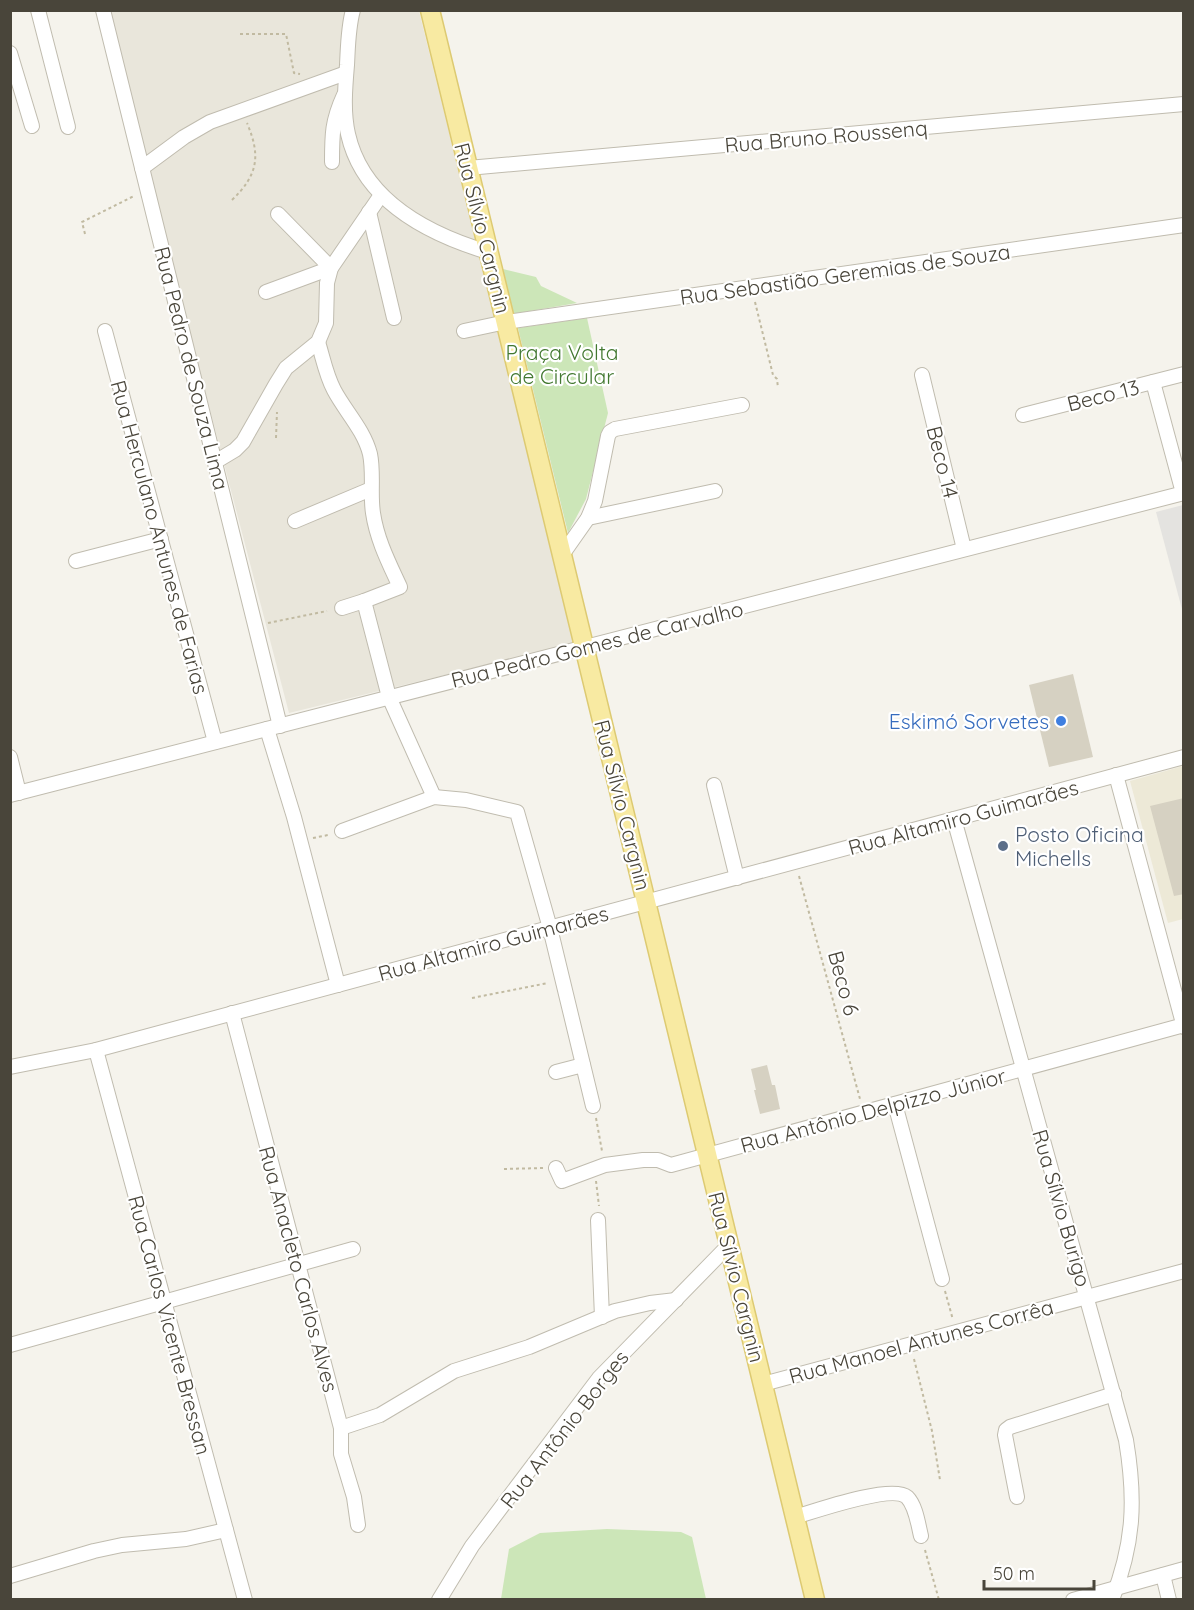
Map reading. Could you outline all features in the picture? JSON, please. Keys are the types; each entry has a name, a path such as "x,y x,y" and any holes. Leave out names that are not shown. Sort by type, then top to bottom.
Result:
{"main road":[{"name":"Rua Sílvio Cargnin","path":"430,10 815,1599"}],"street":[{"path":"38,10 68,127"},
{"name":"Rua Pedro de Souza Lima","path":"103,10 256,626 274,727 300,840 338,985"},
{"path":"353,10 346,73 346,117 348,135 365,174 381,195 399,210 440,235 488,252"},
{"path":"10,53 32,126"},
{"path":"142,168 210,122 346,73"},
{"path":"332,162 333,123 345,93"},
{"name":"Rua Bruno Roussenq","path":"468,168 1184,104"},
{"path":"215,462 235,450 243,442 286,368 318,342 326,323 327,283 331,268 381,195"},
{"path":"369,212 394,318"},
{"path":"278,214 331,268"},
{"name":"Rua Sebastião Geremias de Souza","path":"464,331 506,322 1184,225"},
{"path":"266,292 331,268"},
{"name":"Rua Herculano Antunes de Farias","path":"105,331 215,742"},
{"path":"318,342 334,390 367,446 372,468 373,512 379,540 400,587 364,602 342,608"},
{"name":"Beco 13","path":"1023,415 1184,374"},
{"name":"Beco 14","path":"922,375 964,549"},
{"path":"1153,382 1183,493"},
{"path":"562,555 588,518 597,495 610,432 615,429 742,405"},
{"path":"294,521 371,489"},
{"path":"588,518 715,491"},
{"name":"Rua Pedro Gomes de Carvalho","path":"15,794 1183,493"},
{"path":"76,561 161,539"},
{"path":"364,602 389,697 434,796"},
{"path":"10,757 15,794"},
{"name":"Rua Altamiro Guimarães","path":"10,1067 96,1050 1184,757"},
{"path":"1116,775 1183,1026"},
{"path":"714,785 737,878"},
{"path":"342,831 434,796 466,800 517,812 550,928 593,1106"},
{"name":"Rua Sílvio Burigo","path":"954,819 1126,1440 1133,1494 1132,1516 1125,1565 1114,1594"},
{"name":"Rua Anacleto Carlos Alves","path":"232,1013 341,1428 341,1454 354,1497 358,1525"},
{"name":"Rua Antônio Delpizzo Júnior","path":"559,1175 643,1160 658,1160 671,1165 1183,1026"},
{"name":"Rua Carlos Vicente Bressan","path":"96,1050 245,1599"},
{"path":"556,1072 583,1065"},
{"path":"895,1104 942,1279"},
{"path":"598,1220 602,1317"},
{"name":"Rua Antônio Borges","path":"440,1599 472,1546 599,1377 729,1245"},
{"path":"10,1345 353,1249"},
{"name":"Rua Manoel Antunes Corrêa","path":"763,1384 1184,1271"},
{"path":"341,1428 380,1415 454,1371 529,1347 630,1307 676,1300"},
{"path":"1017,1497 1006,1430 1010,1426 1114,1394"},
{"path":"795,1516 872,1496 902,1493 913,1506 921,1536"},
{"path":"10,1576 122,1545 186,1539 226,1530"},
{"path":"1073,1599 1114,1594 1184,1569"},
{"path":"1163,1575 1169,1599"}],"path":[{"path":"240,34 286,34 294,73 303,74"},
{"path":"232,200 248,182 256,158 253,138 241,110"},
{"path":"85,234 82,222 147,189"},
{"path":"752,287 778,388"},
{"path":"256,626 342,608"},
{"path":"300,840 342,831"},
{"name":"Beco 6","path":"795,862 863,1113"},
{"path":"471,998 562,980"},
{"path":"593,1106 599,1167 598,1220"},
{"path":"504,1169 559,1175"},
{"path":"942,1279 957,1332"},
{"path":"910,1344 932,1431 940,1480"},
{"path":"921,1536 939,1599"}],"shaded area":[{"path":"106,11 419,11 575,643 289,713"},
{"path":"1184,505 1183,613 1156,512"},
{"path":"1183,766 1183,919 1168,923 1130,781"}],"green space":[{"path":"503,269 536,277 541,286 577,303 513,314"},
{"name":"Praça Volta de Circular","path":"587,318 608,413 586,499 568,533 518,328"},
{"path":"607,1529 681,1532 692,1537 706,1599 501,1599 509,1549 540,1533"}],"building":[{"name":"Eskimó Sorvetes","path":"1073,674 1093,757 1049,767 1029,685"},
{"path":"1184,798 1184,894 1174,896 1150,806"},
{"path":"767,1065 772,1085 775,1085 780,1109 760,1114 751,1069"}],"place":[{"name":"Eskimó Sorvetes","path":"1061,721"},
{"name":"Posto Oficina Michells","path":"1003,846"}]}
